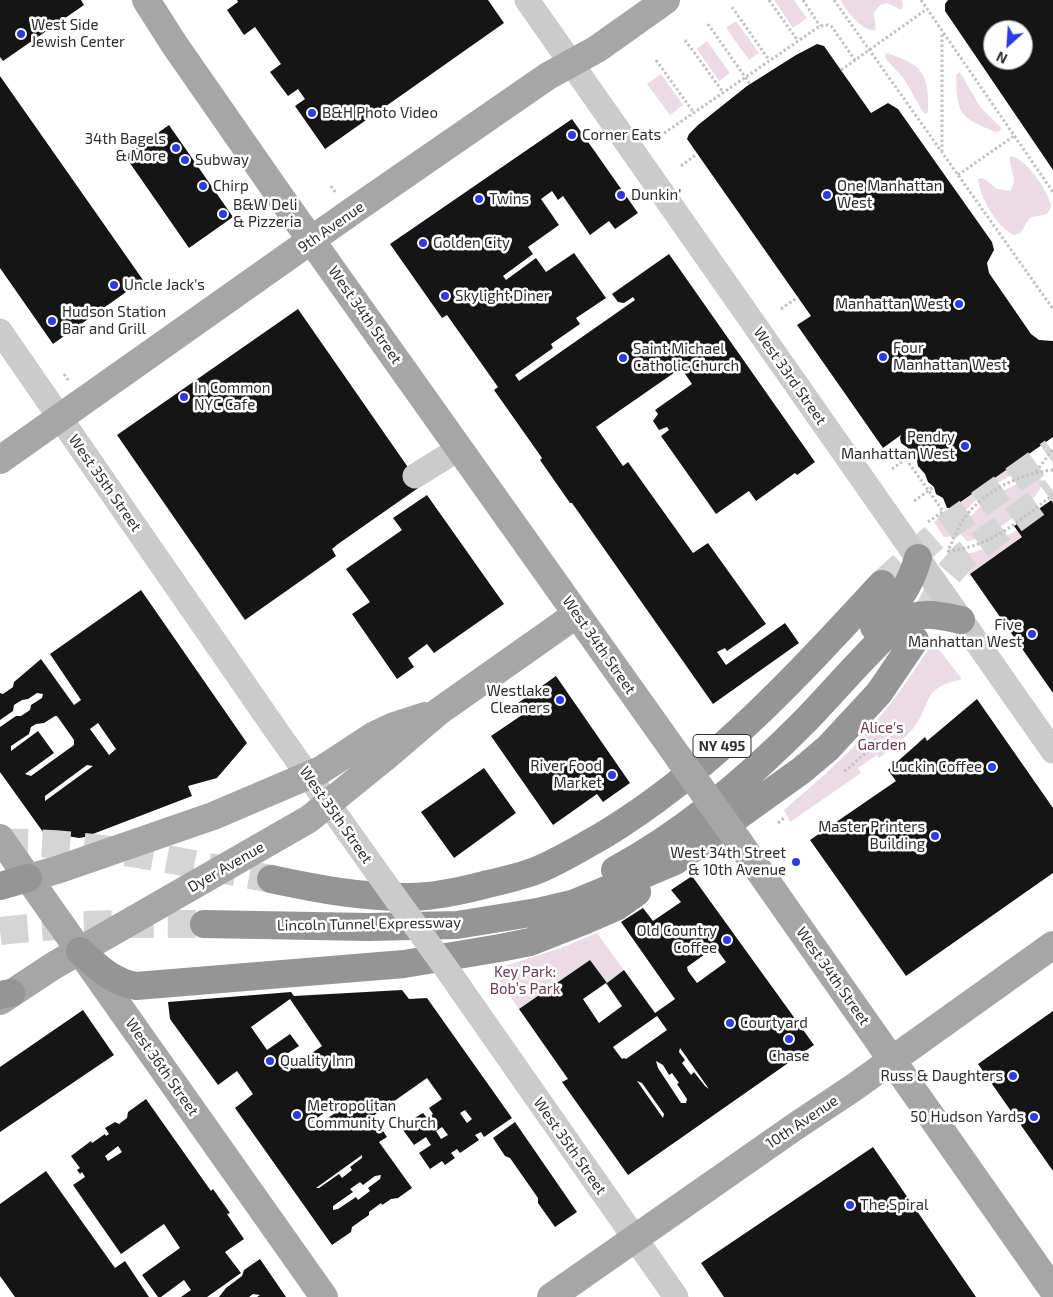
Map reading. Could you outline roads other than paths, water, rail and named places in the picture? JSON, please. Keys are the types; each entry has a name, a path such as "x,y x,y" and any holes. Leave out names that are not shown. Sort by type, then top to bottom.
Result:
{"highway":[{"path":"534,871 572,867 622,849 720,780 766,739 900,599 911,580 918,558"},
{"name":"Lincoln Tunnel Expressway","path":"271,879 371,895 413,897 452,892 534,871 577,850 624,822 660,798 699,767 786,686 882,584"},
{"path":"537,912 575,890 624,866 726,795 781,746 898,624 910,616 917,615 936,615 961,620"},
{"name":"Lincoln Tunnel Expressway","path":"204,924 368,927 456,925 537,912 575,903 675,861 779,788 828,748 879,693 915,640"},
{"path":"80,951 108,976 123,984 136,986 404,964 530,942 560,931 616,907 675,861"},
{"path":"0,886 28,878"}],"main road":[{"name":"West 34th Street","path":"146,0 174,44 739,842 1053,1290"},
{"name":"9th Avenue","path":"0,460 548,76 597,49 666,0"},
{"name":"Dyer Avenue","path":"4,997 36,976 309,819 438,712 577,614"},
{"name":"Dyer Avenue","path":"28,878 187,826 334,763 373,736 394,726 438,712"},
{"name":"West 36th Street","path":"0,838 324,1297"},
{"name":"10th Avenue","path":"551,1297 1053,945"}],"street":[{"name":"West 33rd Street","path":"526,0 1053,751"},
{"name":"West 35th Street","path":"0,331 329,804 676,1297"},
{"path":"415,476 460,448"}],"tunnel":[{"path":"882,584 941,531 1053,452"},
{"path":"929,610 945,578 964,556 1053,491"},
{"path":"0,843 34,843 102,849 271,879"},
{"path":"0,931 76,925 204,924"}],"place":[{"name":"West Side Jewish Center","path":"21,34"},
{"name":"B&H Photo Video","path":"312,113"},
{"name":"Corner Eats","path":"572,135"},
{"name":"34th Bagels & More","path":"176,148"},
{"name":"Subway","path":"185,160"},
{"name":"Chirp","path":"203,186"},
{"name":"Dunkin'","path":"621,195"},
{"name":"One Manhattan West","path":"827,195"},
{"name":"Twins","path":"479,199"},
{"name":"B&W Deli & Pizzeria","path":"223,214"},
{"name":"Golden City","path":"423,243"},
{"name":"Uncle Jack's","path":"114,285"},
{"name":"Skylight Diner","path":"445,296"},
{"name":"Manhattan West","path":"959,304"},
{"name":"Hudson Station Bar and Grill","path":"52,321"},
{"name":"Four Manhattan West","path":"883,357"},
{"name":"Saint Michael Catholic Church","path":"623,358"},
{"name":"In Common NYC Cafe","path":"184,397"},
{"name":"Pendry Manhattan West","path":"965,446"},
{"name":"Five Manhattan West","path":"1032,634"},
{"name":"Westlake Cleaners","path":"560,700"},
{"name":"Luckin Coffee","path":"992,767"},
{"name":"River Food Market","path":"612,775"},
{"name":"Master Printers Building","path":"935,836"},
{"name":"West 34th Street & 10th Avenue","path":"796,862"},
{"name":"Old Country Coffee","path":"727,940"},
{"name":"Courtyard","path":"730,1023"},
{"name":"Chase","path":"789,1039"},
{"name":"Quality Inn","path":"270,1061"},
{"name":"Russ & Daughters","path":"1013,1076"},
{"name":"Metropolitan Community Church","path":"297,1115"},
{"name":"50 Hudson Yards","path":"1034,1117"},
{"name":"The Spiral","path":"850,1205"}],"park label":[{"name":"Alice's Garden","path":"882,736"},
{"name":"Key Park: Bob’s Park","path":"525,980"}]}
